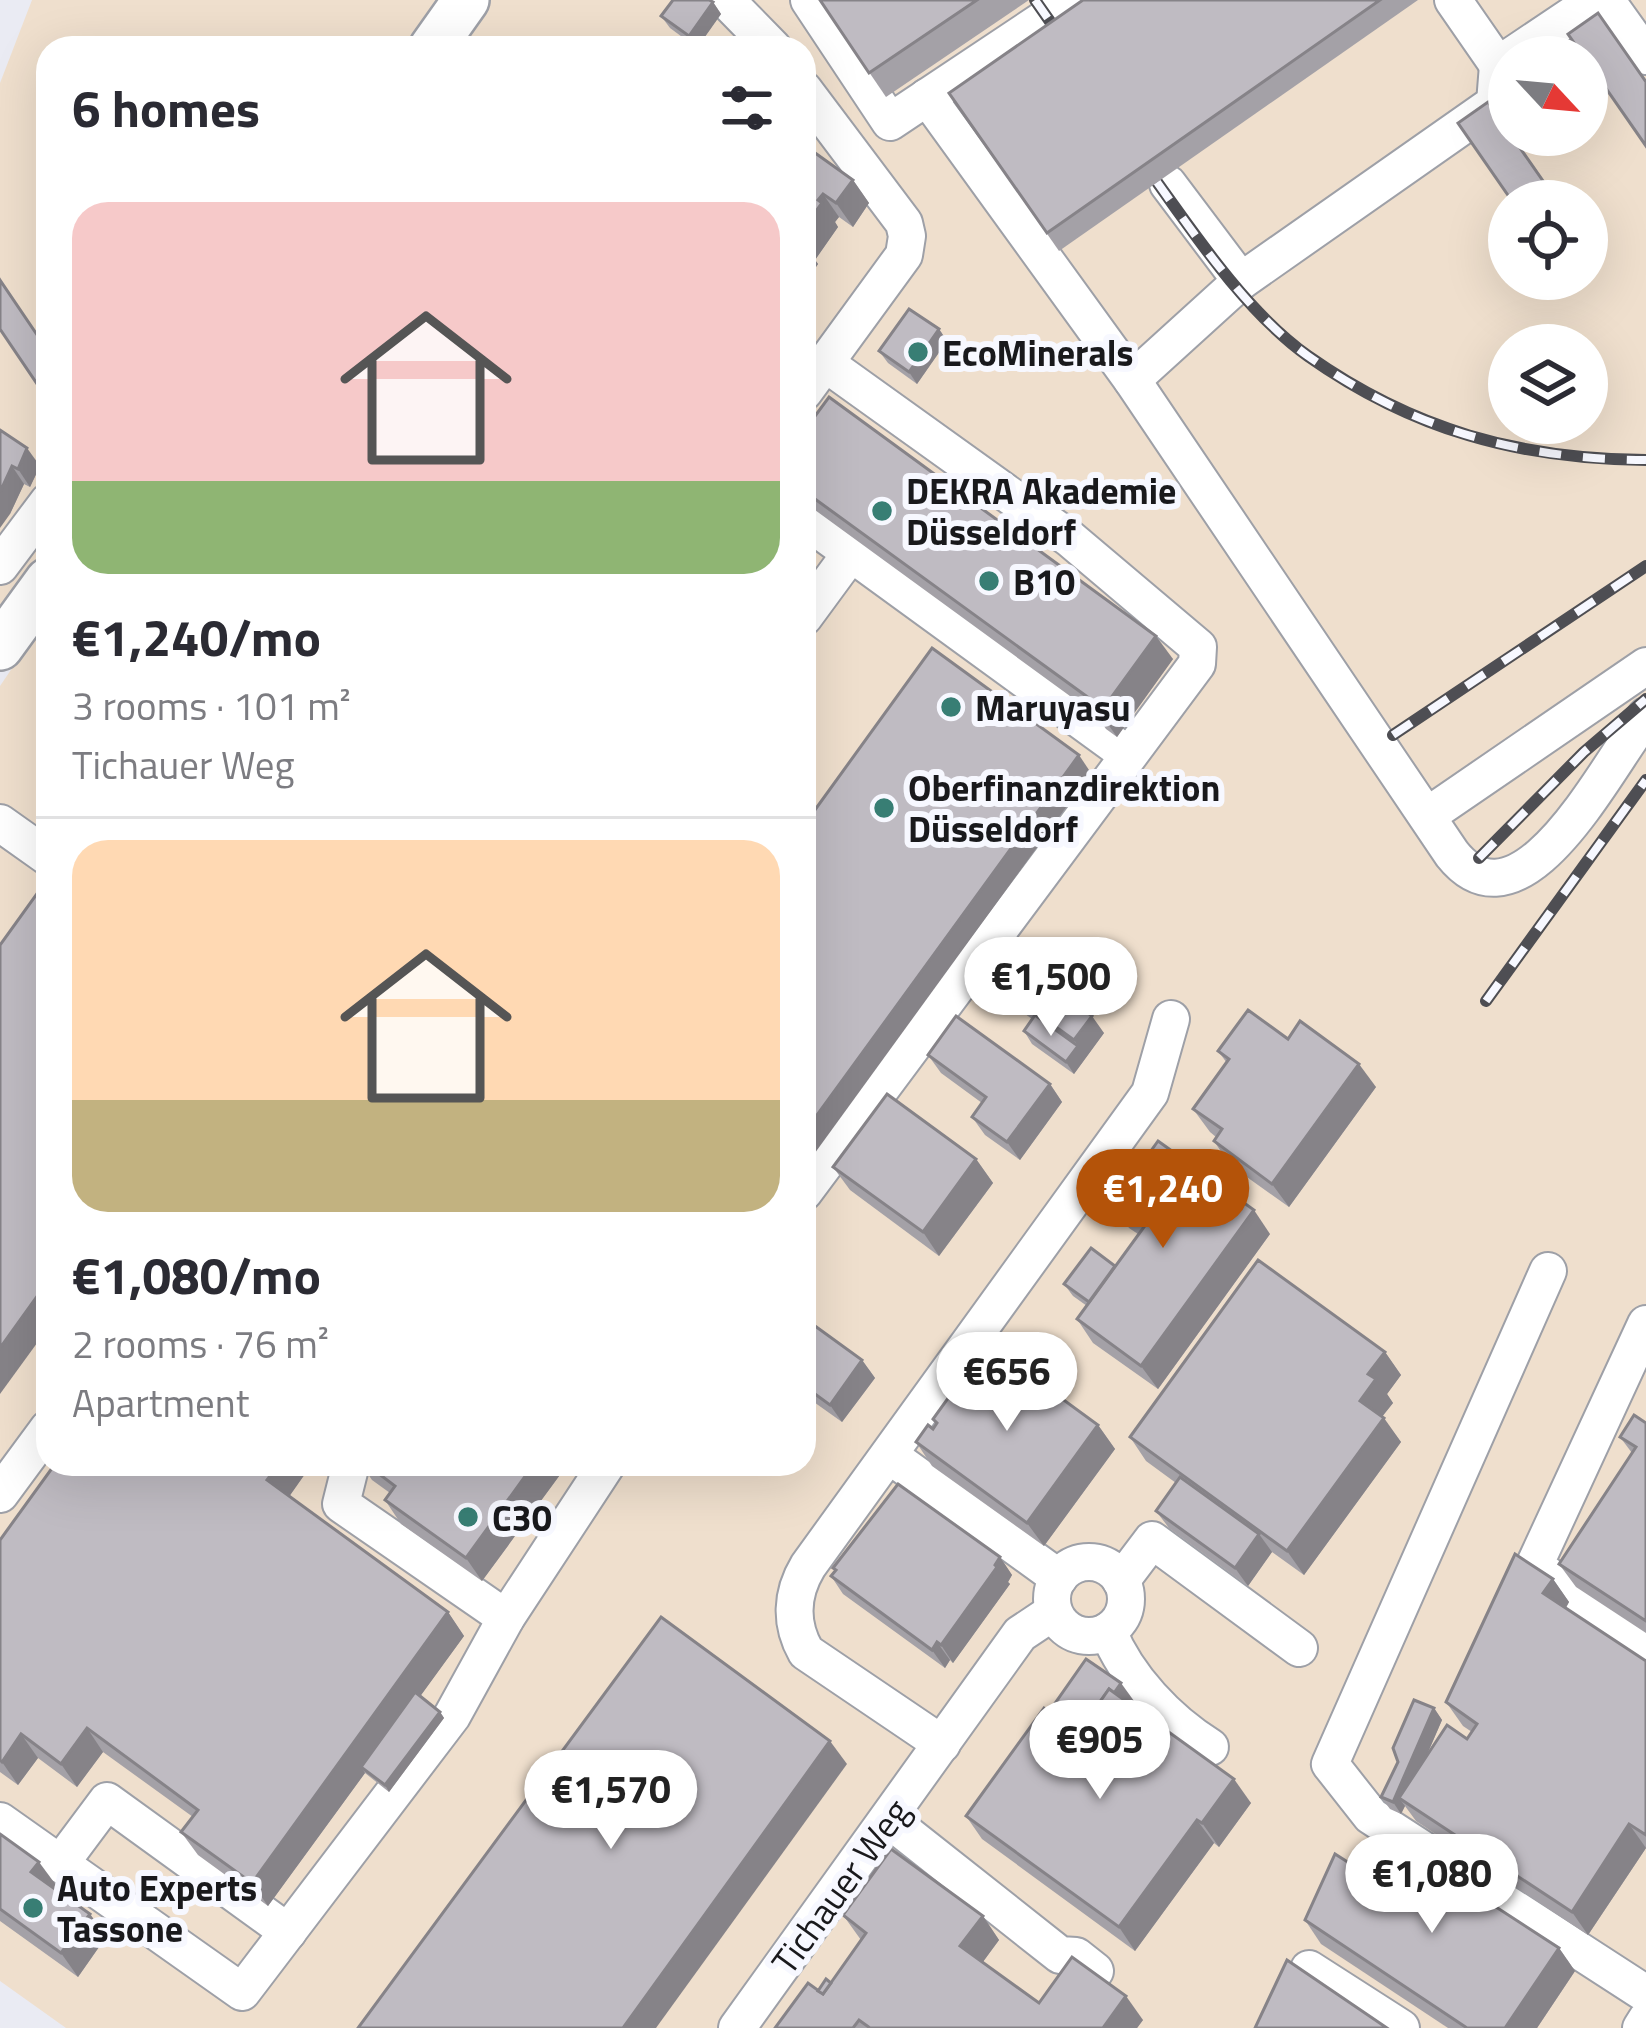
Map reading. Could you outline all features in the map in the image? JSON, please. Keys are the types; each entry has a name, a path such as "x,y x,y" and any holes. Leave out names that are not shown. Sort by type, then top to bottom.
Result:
{"main road":[{"path":"440,36 466,0"}],"street":[{"path":"726,0 761,36"},
{"path":"808,0 890,122 1073,0"},
{"path":"1453,0 1488,40"},
{"path":"1542,36 1595,0"},
{"path":"1606,0 1646,56"},
{"path":"927,97 1132,380 1469,872 1495,879 1510,877 1547,852 1646,716"},
{"path":"816,106 904,223 907,236 904,255 816,375"},
{"path":"1132,380 1241,280 1488,108"},
{"path":"1168,184 1241,280"},
{"path":"816,379 1024,503 1198,646 1197,664 816,1176"},
{"path":"0,566 36,518"},
{"path":"816,528 851,553 945,639 1127,754"},
{"path":"816,601 851,553"},
{"path":"1427,816 1646,666"},
{"path":"3,832 36,850"},
{"path":"942,1744 806,1652 797,1637 794,1598 801,1579 1150,1093 1171,1019"},
{"path":"1548,1271 1330,1764 1371,1816 1646,1994"},
{"path":"1646,1324 1534,1566 1646,1640"},
{"path":"0,1494 36,1445"},
{"path":"889,1455 1056,1595 1063,1626 1092,1636 1108,1631 1120,1620 1125,1604 1121,1581 1109,1569 1086,1562 1071,1567 1056,1595"},
{"path":"345,1476 341,1504 506,1618"},
{"path":"0,1821 242,1993 452,1716 506,1618 600,1476"},
{"path":"1121,1581 1152,1540 1299,1648"},
{"name":"Tichauer Weg","path":"737,2028 1020,1634 1056,1595"},
{"path":"1108,1631 1118,1657 1181,1729 1210,1747"},
{"path":"60,1864 107,1801 288,1933"},
{"path":"888,1820 1060,1955 1076,1956 1095,1971"},
{"path":"1310,1969 1401,2028"},
{"path":"1641,2028 1646,2020"}],"shaded area":[{"path":"32,0 1646,0 1646,2028 66,2028 0,1981 0,686 36,633 36,1476 816,1476 816,36 36,36 36,625 0,608 0,83"}],"building":[{"path":"673,0 713,2 689,36 661,16"},
{"path":"820,0 977,0 869,73"},
{"path":"1083,0 1380,0 1047,233 949,93"},
{"path":"1598,13 1646,82 1646,146 1608,91 1608,36 1568,34"},
{"path":"1488,102 1488,156 1526,156 1542,180 1497,180 1458,123"},
{"path":"816,154 853,180 836,203 823,194 818,200 822,203 816,211"},
{"path":"0,280 36,333 36,382 0,329"},
{"path":"909,309 939,329 909,372 879,351"},
{"name":"B10","path":"829,397 1156,636 1100,713 1090,706 1093,701 816,500 816,415"},
{"path":"0,430 27,448 0,492"},
{"path":"932,648 1079,755 816,1117 816,808"},
{"path":"36,895 36,1298 0,1348 0,945"},
{"path":"994,944 1092,1016 1074,1040 976,969"},
{"path":"1248,1010 1288,1039 1300,1021 1359,1064 1272,1184 1214,1141 1222,1129 1193,1109 1229,1059 1218,1051"},
{"path":"1035,1015 1078,1046 1066,1062 1024,1031"},
{"path":"956,1016 1050,1084 1007,1142 972,1117 986,1097 928,1055"},
{"path":"887,1094 976,1159 923,1232 833,1167"},
{"path":"1158,1141 1254,1210 1141,1366 1077,1319 1144,1227 1113,1204"},
{"path":"1091,1248 1115,1266 1089,1302 1064,1284"},
{"path":"1258,1260 1385,1352 1368,1374 1376,1379 1360,1401 1384,1418 1287,1551 1130,1437"},
{"path":"816,1327 862,1360 830,1405 816,1395"},
{"path":"987,1344 1098,1425 1027,1523 916,1442 928,1425 933,1429 937,1423 933,1419"},
{"path":"1634,1415 1646,1423 1646,1621 1559,1564 1636,1447 1620,1437"},
{"path":"46,1476 270,1476 267,1480 448,1612 252,1883 181,1832 198,1810 87,1728 61,1764 21,1734 0,1760 0,1540"},
{"path":"382,1476 525,1476 466,1558 385,1500 395,1486"},
{"path":"1180,1477 1259,1534 1235,1568 1156,1511"},
{"path":"898,1484 1000,1557 941,1645 937,1642 932,1650 831,1576"},
{"path":"1515,1554 1553,1579 1543,1593 1646,1661 1646,1835 1629,1824 1572,1912 1399,1798 1447,1725 1467,1739 1477,1724 1446,1702"},
{"path":"661,1617 830,1741 623,2028 358,2028"},
{"path":"1086,1659 1121,1683 1114,1693 1109,1689 1078,1733 1049,1712"},
{"path":"1109,1689 1234,1779 1202,1823 1197,1820 1119,1927 966,1816 1044,1708 1078,1733"},
{"path":"415,1692 440,1712 385,1785 361,1767"},
{"path":"1414,1700 1434,1708 1393,1802 1381,1797 1398,1762 1393,1748"},
{"name":"Auto Experts Tassone","path":"0,1834 39,1862 31,1872 90,1914 61,1953 0,1909"},
{"path":"1393,1840 1559,1948 1505,2028 1467,2028 1305,1920 1335,1854 1357,1868"},
{"path":"891,1849 983,1916 960,1946 1039,2003 1072,1957 1126,1996 1103,2028 870,2028 859,2020 853,2028 775,2028 808,1983 823,1994 866,1933 843,1915"},
{"path":"1287,1960 1387,2028 1255,2028"}],"railway":[{"path":"1035,0 1063,40"},
{"path":"1157,182 1265,319 1347,382 1428,421 1511,446 1646,460"},
{"path":"1393,735 1646,566"},
{"path":"1479,858 1584,752 1646,699"},
{"path":"1486,1001 1646,780"}],"place":[{"name":"EcoMinerals","path":"918,352"},
{"name":"DEKRA Akademie Düsseldorf","path":"882,511"},
{"name":"B10","path":"989,581"},
{"name":"Maruyasu","path":"951,707"},
{"name":"Oberfinanzdirektion Düsseldorf","path":"884,808"},
{"name":"C30","path":"468,1517"},
{"name":"Auto Experts Tassone","path":"33,1908"}]}
